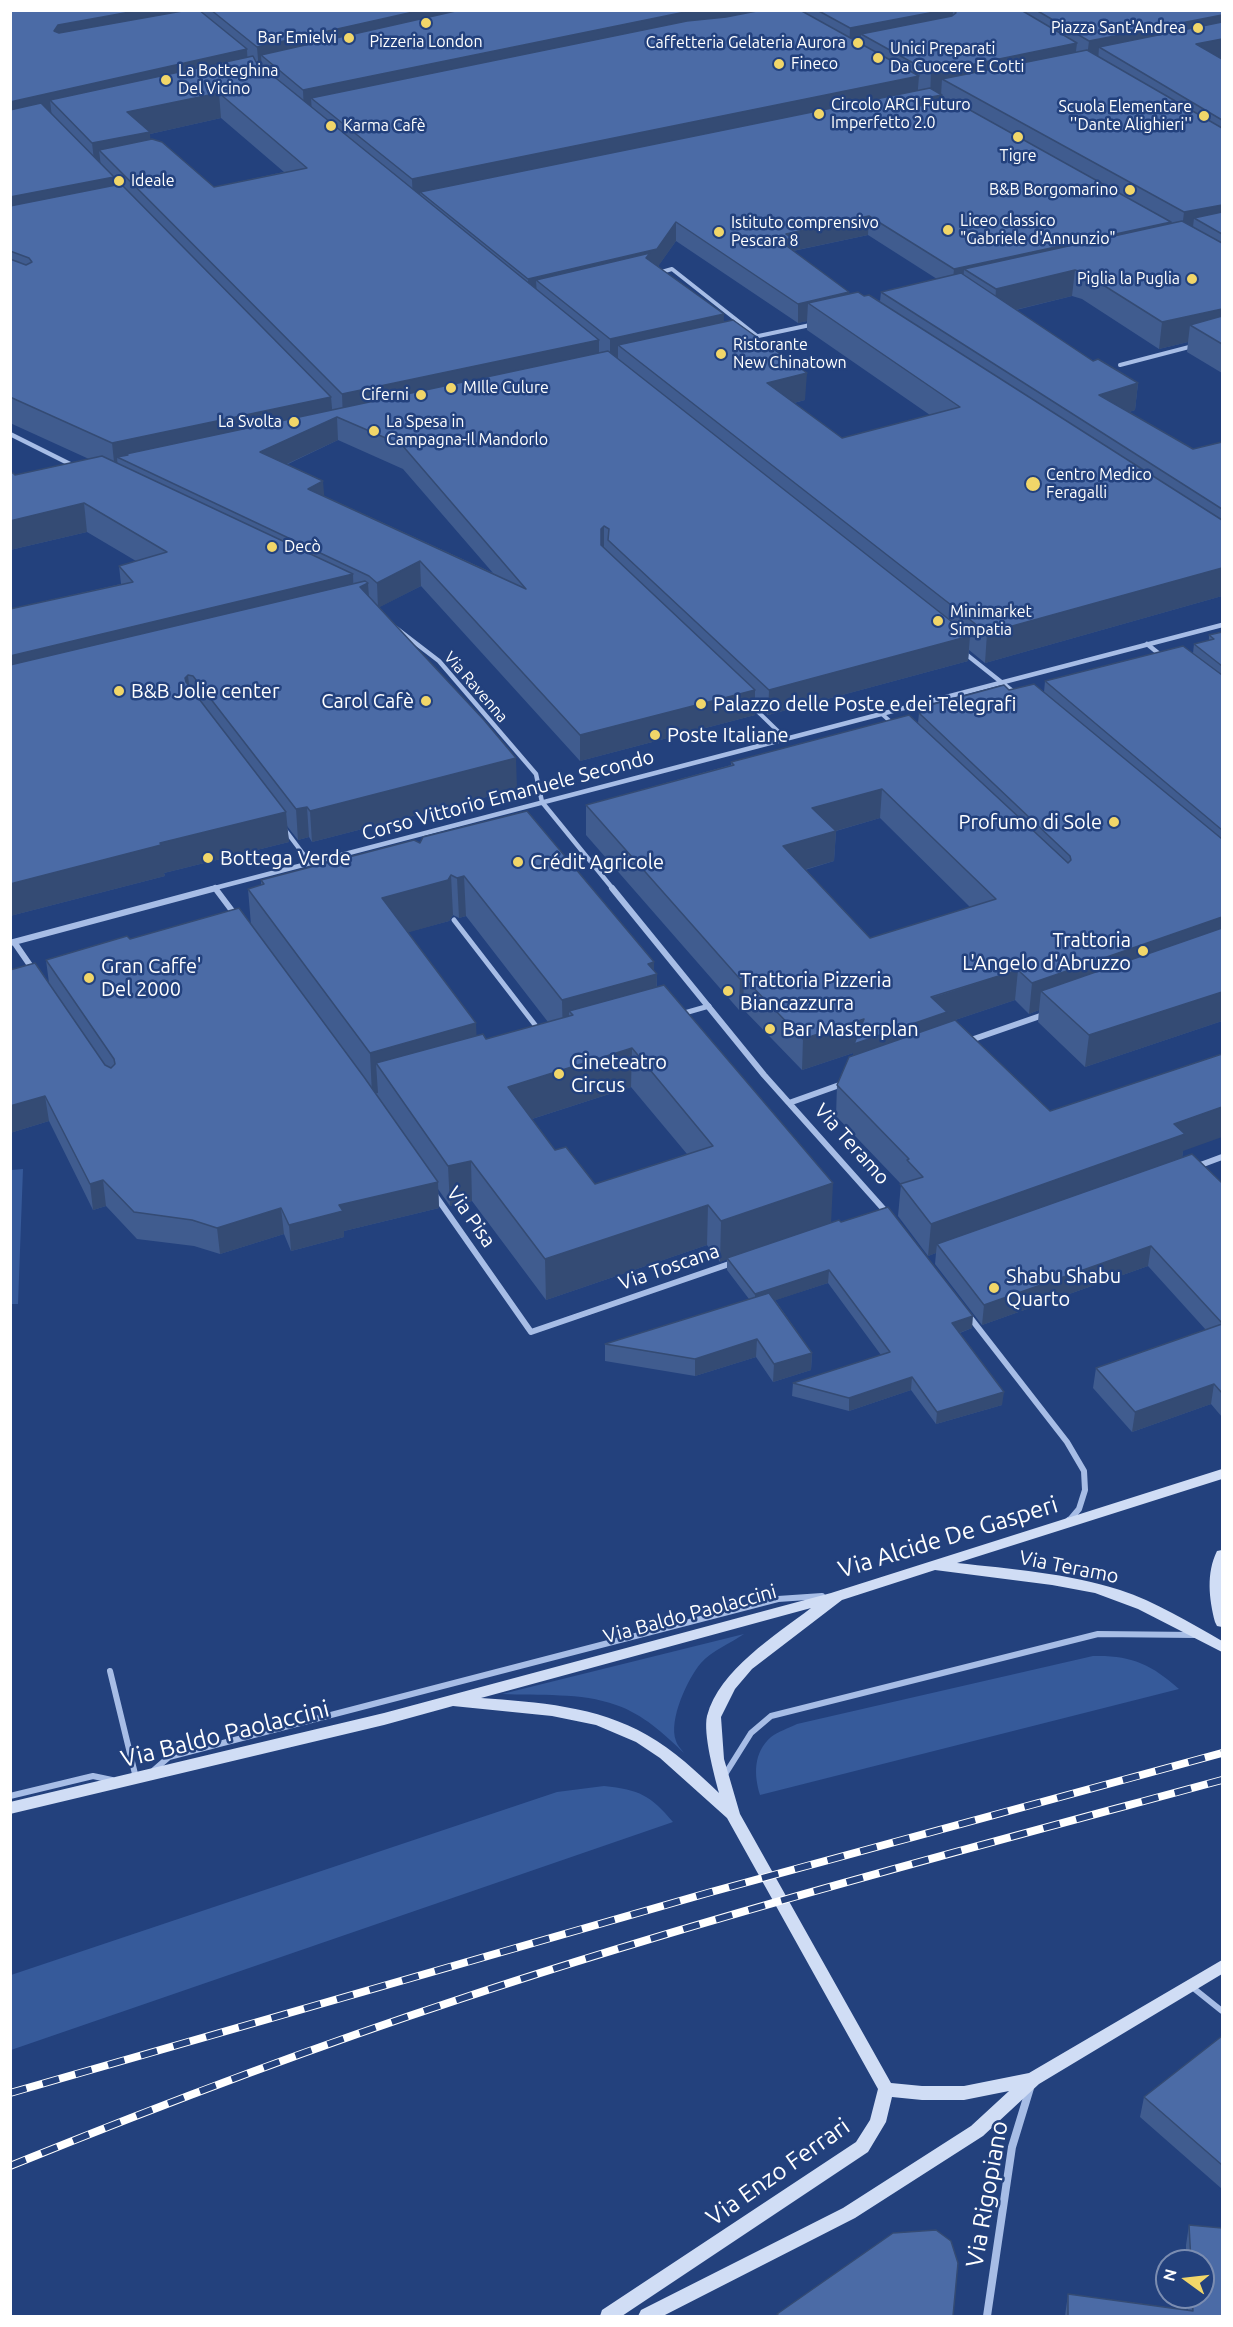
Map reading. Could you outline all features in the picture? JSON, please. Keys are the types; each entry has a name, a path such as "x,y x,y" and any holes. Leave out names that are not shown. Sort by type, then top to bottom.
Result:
{"main road":[{"name":"Via Alcide De Gasperi","path":"885,2089 733,1815 717,1759 714,1717 730,1685 760,1655 837,1596 1222,1474"},
{"path":"1222,1555 1217,1588 1217,1605 1222,1622"},
{"name":"Via Teramo","path":"934,1565 1077,1585 1114,1594 1145,1606 1222,1647"},
{"name":"Via Baldo Paolaccini","path":"10,1809 450,1701 837,1596"},
{"name":"Via Baldo Paolaccini","path":"450,1701 537,1708 612,1725 651,1745 688,1773 733,1815"},
{"path":"647,2316 849,2213 977,2131 1033,2079 1219,1970"},
{"path":"885,2089 922,2093 964,2093 1033,2079"},
{"name":"Via Enzo Ferrari","path":"608,2316 862,2147 878,2122 885,2089"}],"street":[{"path":"655,273 672,269 757,336"},
{"path":"745,339 820,322"},
{"path":"1120,365 1200,344"},
{"path":"10,434 84,471"},
{"name":"Corso Vittorio Emanuele Secondo","path":"12,942 393,840 1222,625"},
{"name":"Via Ravenna","path":"395,626 439,661 536,774 542,802"},
{"path":"1147,644 1166,659"},
{"path":"956,646 1019,697"},
{"name":"Via Teramo","path":"542,802 789,1103 892,1219"},
{"path":"276,817 310,862"},
{"path":"393,840 400,850"},
{"path":"215,888 243,927"},
{"path":"454,920 540,1032"},
{"path":"12,942 35,973"},
{"path":"676,1016 709,1006"},
{"path":"955,1045 1056,1010"},
{"path":"789,1103 855,1080"},
{"path":"1190,1169 1222,1157"},
{"name":"Via Pisa","path":"430,1187 531,1332"},
{"path":"874,1214 886,1210"},
{"name":"Via Toscana","path":"531,1332 741,1260"},
{"name":"Via Teramo","path":"962,1307 1067,1442 1084,1471 1085,1490 1079,1509 1063,1526"},
{"name":"Via Rigopiano","path":"987,2316 1012,2147 1033,2079"}],"lane":[{"path":"742,698 786,739"},
{"path":"882,714 898,729"},
{"path":"110,1671 143,1776 168,1757 778,1599 837,1596"},
{"path":"723,1778 751,1733 771,1716 1098,1634 1201,1635"},
{"path":"10,1796 93,1776 120,1782"},
{"path":"1190,1985 1222,2011"}],"shaded area":[{"path":"23,1169 18,1304 11,1304 11,1170"},
{"path":"744,1634 705,1659 685,1689 677,1711 674,1732 684,1753 644,1719 616,1705 574,1696 502,1694"},
{"path":"1093,1656 1130,1659 1150,1667 1179,1689 760,1795 756,1765 761,1750 774,1735 797,1724"},
{"path":"604,1786 643,1795 658,1806 673,1822 11,2050 11,1975 557,1792"}],"building":[{"path":"10,10 141,10 58,25 54,31 59,33 199,10 247,49 10,102"},
{"path":"211,10 422,10 257,47"},
{"path":"460,10 704,10 303,90 261,55"},
{"path":"762,10 800,10 919,76 412,179 311,98 687,21"},
{"path":"817,10 945,10 850,28"},
{"path":"954,10 1021,10 1077,43 931,73 861,34 952,16 956,13"},
{"path":"1036,10 1222,10 1222,15 1089,41"},
{"path":"1222,22 1222,39 1196,44 1222,59 1222,120 1099,47"},
{"path":"1087,50 1222,128 1222,205 1184,212 942,79"},
{"path":"253,56 256,62 599,340 342,394 99,150 152,139 162,142 214,187 307,168 219,93 127,112 150,132 92,143 50,100"},
{"path":"930,88 942,95 920,99 917,102 919,106 952,100 1171,222 954,269 869,216 786,234 793,238 780,241 849,292 798,304 676,222 657,249 528,279 420,192"},
{"path":"41,103 114,177 10,197 10,110"},
{"path":"121,184 331,397 112,443 10,397 10,259 26,265 32,262 29,258 10,251 10,206"},
{"path":"1222,212 1222,234 1194,218"},
{"path":"1182,221 1222,243 1222,309 1162,322 1084,273 1075,270 996,289 964,269"},
{"path":"650,253 646,258 724,314 610,339 536,280"},
{"path":"961,273 1093,361 1098,359 1138,383 1099,395 1193,449 1222,442 1222,509 881,292"},
{"path":"858,292 864,296 869,295 1222,520 1222,568 987,633 618,345 733,320 807,373 767,383 842,438 960,407 808,303"},
{"path":"1222,316 1222,344 1190,325"},
{"path":"608,351 970,636 769,690 608,540 609,529 604,526 601,529 601,545 755,690 580,735 420,561 377,583 369,576 117,457 128,455 126,454","holes":["337,417 402,445 526,589 308,489 323,481 260,452"]},
{"path":"102,456 353,574 10,656 10,609 133,582 119,566 167,552 84,503 10,521 10,473 15,475"},
{"path":"365,581 368,583 360,587 484,720 516,758 310,811 307,807 296,809 193,676 188,675 185,678 186,682 286,812 160,843 161,845 10,884 10,665"},
{"path":"1222,632 1222,666 1194,644 1214,639 1209,635"},
{"path":"1183,646 1222,675 1222,830 1045,681"},
{"path":"1034,684 1222,839 1222,917 1032,983 1018,970 931,997 947,1012 854,1044 864,1019 803,1039 744,978 740,979 586,805 734,765 731,762 909,715 1068,863 1071,860 1070,856 919,713 927,711 923,707 1004,685 1009,690","holes":["882,789 996,899 870,938 783,846 836,831 812,808"]},
{"path":"527,811 654,962 648,964 657,974 562,1000 464,876 457,878 451,875 448,880 382,898 476,1023 370,1053 248,889 264,884 261,880 414,840 420,843 423,837"},
{"path":"239,908 364,1077 438,1182 339,1205 343,1211 289,1225 281,1208 217,1228 192,1220 134,1212 103,1180 90,1184 45,1096 10,1106 10,970 35,963 105,1065 111,1068 115,1064 114,1059 46,960 127,936 130,939"},
{"path":"1222,928 1222,992 1089,1035 1041,991"},
{"path":"664,985 833,1183 721,1221 708,1205 545,1259 471,1161 448,1166 376,1063 483,1034 486,1039 573,1015 569,1011","holes":["632,1048 713,1146 595,1184 566,1147 555,1150 508,1087"]},
{"path":"955,1020 1050,1111 1222,1054 1222,1107 1174,1124 1185,1134 931,1224 900,1184 923,1177 907,1160 909,1159 837,1085 849,1057"},
{"path":"1192,1154 1222,1183 1222,1323 1151,1246 984,1305 937,1244"},
{"path":"888,1207 973,1316 952,1323 1004,1392 937,1412 912,1377 849,1398 793,1383 890,1352 829,1270 755,1294 727,1258 839,1220 841,1222"},
{"path":"769,1293 812,1353 774,1364 757,1339 695,1359 605,1344"},
{"path":"1222,1324 1222,1393 1214,1384 1135,1412 1096,1368"},
{"path":"1222,2036 1222,2165 1144,2097"},
{"path":"1189,2225 1222,2228 1222,2316 1068,2316 1068,2294 1155,2306 1155,2309 1193,2311 1193,2309 1215,2309 1215,2249 1190,2249"},
{"path":"936,2230 951,2241 958,2263 953,2316 779,2316 777,2314 893,2233"}],"railway":[{"path":"10,2093 711,1892 1222,1753"},
{"path":"10,2166 290,2058 403,2018 554,1969 839,1884 1222,1780"}],"place":[{"name":"Pizzeria London","path":"426,23"},
{"name":"Piazza Sant'Andrea","path":"1198,28"},
{"name":"Bar Emielvi","path":"349,38"},
{"name":"Caffetteria Gelateria Aurora","path":"858,43"},
{"name":"Unici Preparati Da Cuocere E Cotti","path":"878,58"},
{"name":"Fineco","path":"779,64"},
{"name":"La Botteghina Del Vicino","path":"166,80"},
{"name":"Circolo ARCI Futuro Imperfetto 2.0","path":"819,114"},
{"name":"Scuola Elementare ''Dante Alighieri''","path":"1204,116"},
{"name":"Karma Cafè","path":"331,126"},
{"name":"Tigre","path":"1018,137"},
{"name":"Ideale","path":"119,181"},
{"name":"B&B Borgomarino","path":"1130,190"},
{"name":"Liceo classico \"Gabriele d'Annunzio\"","path":"948,230"},
{"name":"Istituto comprensivo Pescara 8","path":"719,232"},
{"name":"Piglia la Puglia","path":"1192,279"},
{"name":"Ristorante New Chinatown","path":"721,354"},
{"name":"MIlle Culure","path":"451,388"},
{"name":"Ciferni","path":"421,395"},
{"name":"La Svolta","path":"294,422"},
{"name":"La Spesa in Campagna-Il Mandorlo","path":"374,431"},
{"name":"Centro Medico Feragalli","path":"1033,484"},
{"name":"Decò","path":"272,547"},
{"name":"Minimarket Simpatia","path":"938,621"},
{"name":"B&B Jolie center","path":"119,691"},
{"name":"Carol Cafè","path":"426,701"},
{"name":"Palazzo delle Poste e dei Telegrafi","path":"701,704"},
{"name":"Poste Italiane","path":"655,735"},
{"name":"Profumo di Sole","path":"1114,822"},
{"name":"Bottega Verde","path":"208,858"},
{"name":"Crédit Agricole","path":"518,862"},
{"name":"Trattoria L'Angelo d'Abruzzo","path":"1143,951"},
{"name":"Gran Caffe' Del 2000","path":"89,978"},
{"name":"Trattoria Pizzeria Biancazzurra","path":"728,991"},
{"name":"Bar Masterplan","path":"770,1029"},
{"name":"Cineteatro Circus","path":"559,1074"},
{"name":"Shabu Shabu Quarto","path":"994,1288"}]}
